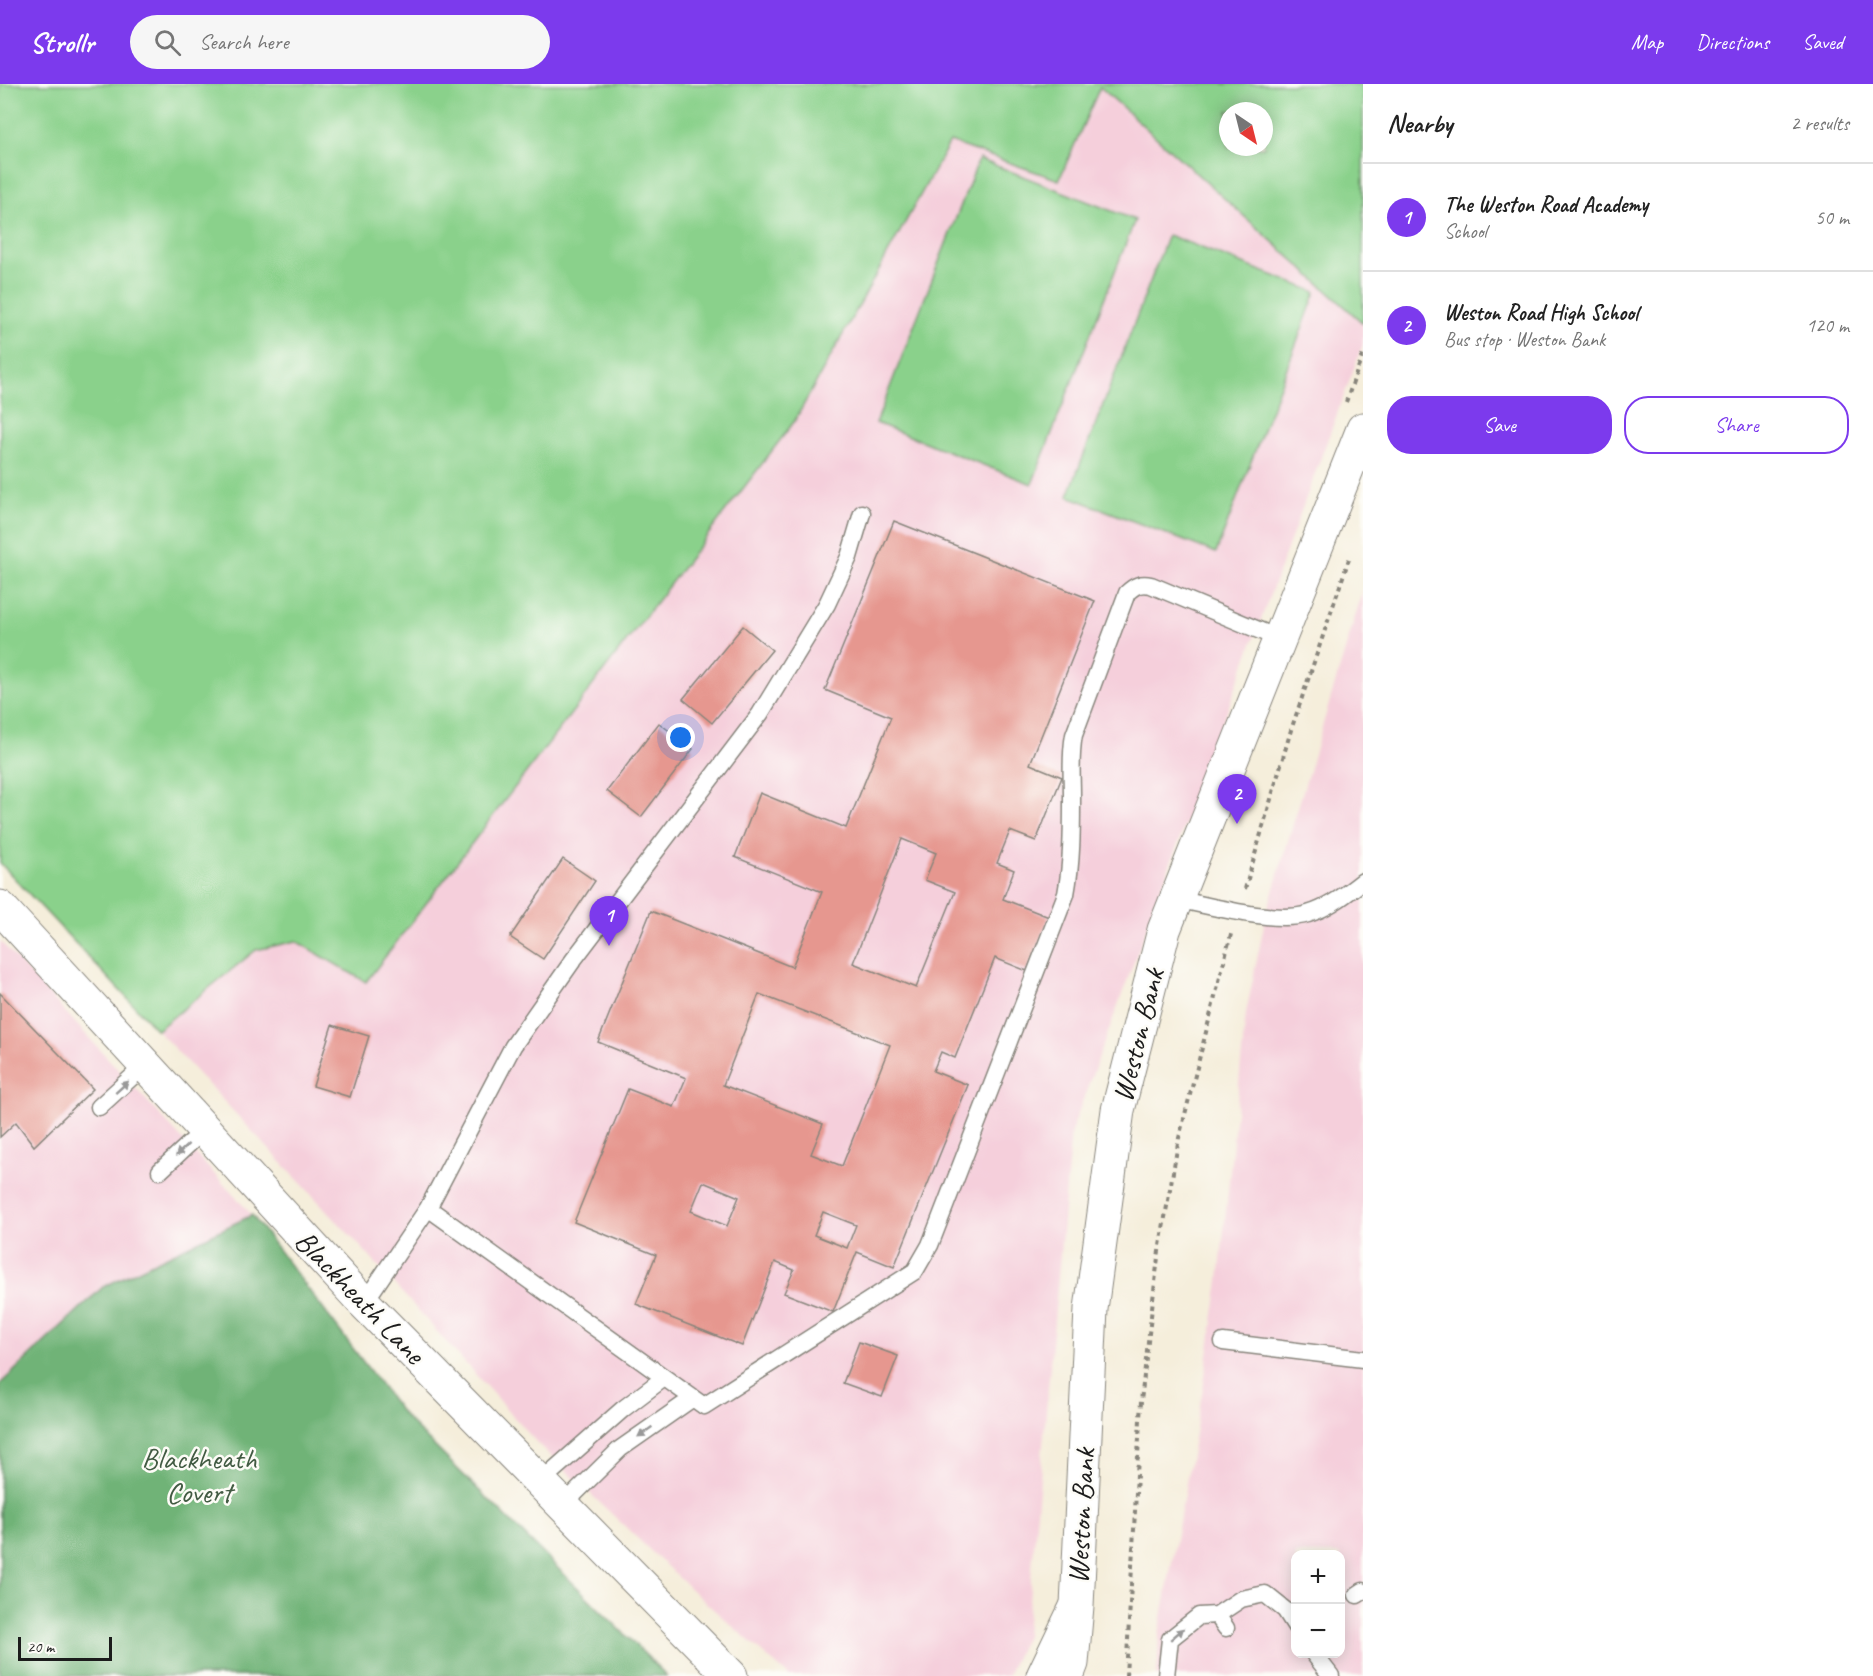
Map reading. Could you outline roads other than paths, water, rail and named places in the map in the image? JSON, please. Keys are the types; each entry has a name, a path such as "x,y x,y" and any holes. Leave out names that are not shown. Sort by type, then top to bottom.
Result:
{"main road":[{"name":"Weston Bank","path":"1065,1673 1077,1606 1091,1309 1118,1110 1164,930 1363,429"},
{"name":"Blackheath Lane","path":"0,907 364,1303 731,1676"}],"lane":[{"path":"364,1303 428,1208 513,1046 574,959 760,714 827,604 849,557 862,513"},
{"path":"428,1208 704,1406 915,1271 930,1245 1066,894 1069,878 1074,735 1128,593 1133,587 1143,584 1151,585 1280,639"},
{"path":"1176,899 1287,918 1307,915 1331,904 1363,881"},
{"path":"99,1107 144,1066"},
{"path":"160,1170 204,1130"},
{"path":"1223,1342 1363,1359"},
{"path":"540,1482 623,1409 664,1378"},
{"path":"563,1505 621,1449 693,1398"},
{"path":"1166,1676 1170,1639 1198,1616 1222,1621 1240,1599 1265,1594 1285,1610 1291,1619"},
{"path":"1318,1658 1331,1676"}],"place":[{"name":"Weston Road High School","path":"1237,824"},
{"name":"The Weston Road Academy","path":"609,946"}],"park label":[{"name":"Blackheath Covert","path":"199,1475"}]}
